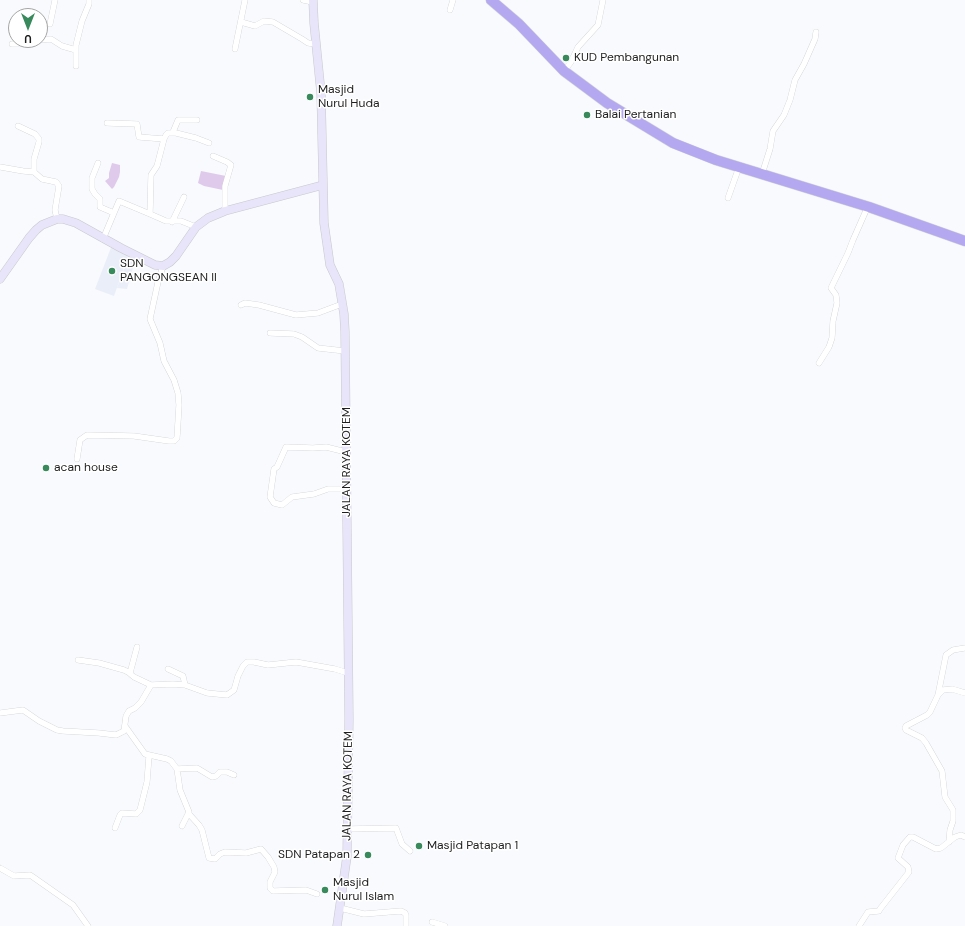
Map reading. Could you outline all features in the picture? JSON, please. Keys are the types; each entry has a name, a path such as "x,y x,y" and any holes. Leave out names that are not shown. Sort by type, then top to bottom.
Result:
{"highway":[{"path":"492,0 519,24 564,71 601,99 657,135 685,149 868,206 965,241"}],"street":[{"path":"50,24 56,0"},
{"path":"76,66 76,50 80,30 89,4 88,0"},
{"path":"235,49 245,0"},
{"path":"303,0 313,1"},
{"path":"450,10 453,0"},
{"path":"564,71 571,62 578,47 598,25 603,0"},
{"name":"JALAN RAYA KOTEM","path":"313,1 322,125 324,212 327,245 330,265 339,284 345,332 349,719 348,828 347,856 337,926"},
{"path":"241,22 255,26 268,20 308,42 316,44"},
{"path":"762,174 770,149 773,131 784,115 790,100 795,80 815,39 816,32"},
{"path":"48,39 51,39 62,46 76,50"},
{"path":"173,132 178,120 197,120"},
{"path":"107,123 137,124 139,137 164,139"},
{"path":"18,126 34,134 39,139 34,159 34,172"},
{"path":"150,214 151,175 157,166 166,135 173,132 210,143"},
{"path":"212,156 231,165 225,186 225,211"},
{"path":"98,163 92,178 92,189 100,199 100,207 114,213"},
{"path":"0,167 34,172 42,178 56,182 59,186 55,210 57,219"},
{"path":"728,198 739,167"},
{"path":"77,459 80,440 87,435 134,436 169,441 174,441 178,438 178,393 174,380 164,361 160,343 150,319 163,266 173,260 196,226 208,218 225,211 323,185"},
{"path":"172,222 184,197"},
{"path":"103,238 119,201 161,220 172,222 181,221 196,226"},
{"path":"819,363 830,347 832,338 833,321 837,303 836,295 831,288 868,206"},
{"path":"0,279 29,238 42,225 57,219 69,221 155,264 163,266"},
{"path":"241,305 259,305 296,315 318,313 342,304"},
{"path":"270,333 294,334 302,337 318,348 345,351"},
{"path":"346,452 326,447 286,447 277,467 274,470 270,496 274,503 282,505 292,497 314,494 328,489 346,489"},
{"path":"130,673 137,647"},
{"path":"938,695 946,655 953,650 965,648"},
{"path":"78,660 99,663 124,670 134,677 151,685 184,685 207,693 228,695 234,690 242,666 247,662 268,665 296,662 348,673"},
{"path":"168,669 183,676 184,685"},
{"path":"0,713 23,710 39,721 57,730 116,735 124,731 126,716 129,711 141,702 151,685"},
{"path":"949,842 950,830 953,821 953,810 946,797 942,770 922,738 906,730 905,728 906,726 921,720 930,712 942,690 952,689 965,693"},
{"path":"125,726 142,751 149,756 171,761 177,769 180,790 189,814 202,830 209,858 214,859 225,852 246,853 261,849 274,867 275,872 270,882 270,888 273,892 306,890 317,894"},
{"path":"116,828 122,813 136,814 140,810 147,782 149,756"},
{"path":"177,769 198,768 212,777 216,776 220,772 227,772 234,775"},
{"path":"182,826 189,814"},
{"path":"348,828 396,828 402,844 410,851"},
{"path":"860,926 868,912 877,911 880,909 909,872 908,867 898,858 903,845 910,837 936,848 941,848 955,836 965,836"},
{"path":"0,868 14,876 33,877 72,905 88,926"},
{"path":"340,908 364,914 401,911 406,915 406,926"},
{"path":"432,922 445,926"}],"shaded area":[{"path":"112,163 120,165 120,172 119,177 112,189 105,181 109,178"},
{"path":"201,171 226,176 223,190 204,186 198,183"},
{"name":"SDN PANGONGSEAN II","path":"112,245 129,253 114,296 95,289"},
{"name":"SDN PANGONGSEAN II","path":"130,253 136,257 127,289 117,288"}],"place":[{"name":"KUD Pembangunan","path":"566,58"},
{"name":"Masjid Nurul Huda","path":"310,97"},
{"name":"Balai Pertanian","path":"587,115"},
{"name":"SDN PANGONGSEAN II","path":"112,271"},
{"name":"acan house","path":"46,468"},
{"name":"Masjid Patapan 1","path":"419,846"},
{"name":"SDN Patapan 2","path":"368,855"},
{"name":"Masjid Nurul Islam","path":"325,890"}]}
